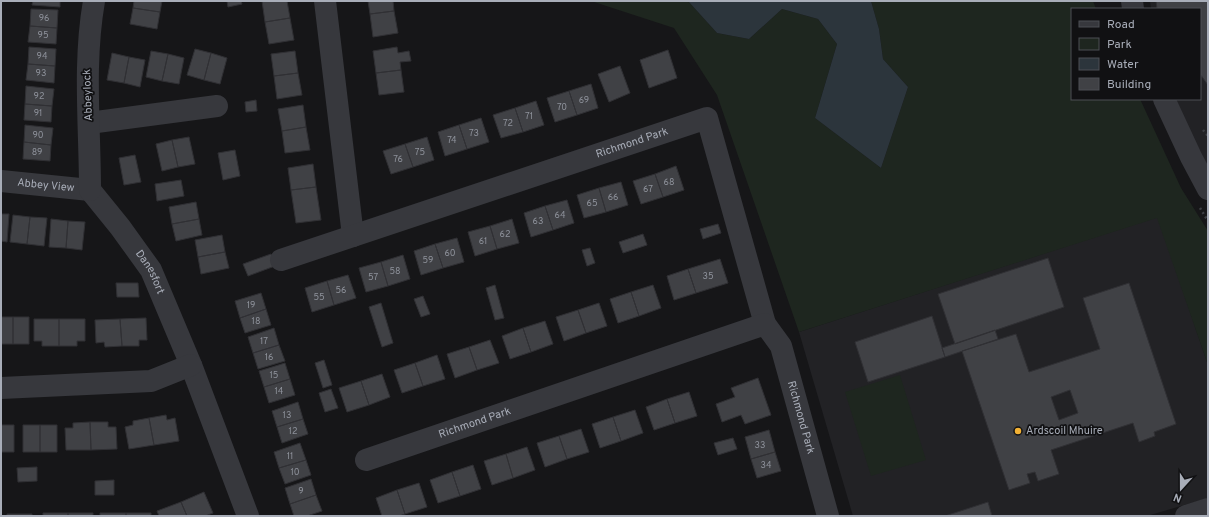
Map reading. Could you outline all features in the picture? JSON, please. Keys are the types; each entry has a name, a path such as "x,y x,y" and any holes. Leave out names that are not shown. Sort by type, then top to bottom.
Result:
{"street":[{"name":"Abbeylock","path":"90,190 90,123 86,72 89,28 94,1"},
{"path":"325,1 353,236"},
{"path":"1164,100 1191,157 1208,189"},
{"path":"90,123 217,106"},
{"name":"Richmond Park","path":"280,260 707,118 765,324 781,346 828,516"},
{"name":"Abbey View","path":"1,181 90,190"},
{"name":"Danesfort","path":"90,190 120,227 151,270 190,365 248,516"},
{"name":"Richmond Park","path":"366,460 765,324"},
{"path":"1,388 151,381 190,365"},
{"path":"1186,516 1208,509"}],"path":[{"path":"1203,130 1208,136"}],"shaded area":[{"path":"1150,1 1208,1 1208,170 1172,100 1201,100 1201,8 1151,8"},
{"name":"Ardscoil Mhuire","path":"1158,217 1208,365 1208,498 1147,516 853,516 799,332"}],"green space":[{"path":"591,1 688,1 717,33 749,39 782,9 818,19 837,44 815,118 881,168 908,87 883,59 879,29 871,1 1093,1 1096,8 1071,8 1071,100 1140,100 1181,188 1208,231 1208,365 1157,218 799,332 717,95 674,28"},
{"path":"900,375 926,460 871,476 845,392"}],"water":[{"path":"688,1 871,1 879,29 883,59 908,87 881,168 815,118 837,44 818,19 782,9 749,39 717,33"}],"building":[{"path":"33,1 60,1 60,7 32,5"},
{"path":"134,1 162,1 160,12 133,8"},
{"path":"227,1 241,1 242,4 228,7"},
{"path":"262,1 287,1 290,18 265,22"},
{"path":"368,1 393,1 394,11 370,14"},
{"path":"1156,1 1208,1 1208,85 1201,75 1201,8 1157,8"},
{"path":"133,8 160,12 157,29 130,24"},
{"path":"31,9 58,10 57,28 30,26"},
{"path":"394,11 398,33 373,37 370,14"},
{"path":"290,18 294,40 269,44 265,22"},
{"path":"30,26 57,28 56,44 28,42"},
{"path":"29,47 56,49 55,66 28,64"},
{"path":"397,47 398,53 409,51 411,61 400,62 401,70 376,73 373,51"},
{"path":"195,49 211,53 204,80 187,75"},
{"path":"668,50 677,78 649,88 640,60"},
{"path":"151,51 168,54 162,81 146,77"},
{"path":"295,51 298,73 274,76 271,54"},
{"path":"112,53 129,57 124,83 107,80"},
{"path":"211,53 227,58 220,84 204,80"},
{"path":"168,54 184,58 179,84 162,81"},
{"path":"129,57 145,60 140,87 124,83"},
{"path":"28,64 55,66 54,83 26,80"},
{"path":"620,66 630,93 609,102 598,74"},
{"path":"401,70 404,92 379,95 376,73"},
{"path":"298,73 302,95 277,99 274,76"},
{"path":"591,84 598,108 577,115 569,91"},
{"path":"26,86 54,89 52,106 25,104"},
{"path":"569,91 577,115 555,122 547,98"},
{"path":"256,100 257,111 246,112 245,102"},
{"path":"536,101 544,125 523,132 515,108"},
{"path":"25,104 52,106 51,122 24,120"},
{"path":"303,105 306,127 282,131 278,109"},
{"path":"515,108 523,132 501,138 493,115"},
{"path":"481,118 489,142 467,149 459,125"},
{"path":"25,125 53,128 51,145 24,142"},
{"path":"459,125 467,149 445,156 438,132"},
{"path":"306,127 310,150 285,153 282,131"},
{"path":"189,137 195,164 178,167 172,140"},
{"path":"427,137 434,160 413,167 405,144"},
{"path":"172,140 178,167 162,171 156,144"},
{"path":"24,142 51,145 50,161 23,159"},
{"path":"405,144 413,167 391,174 383,151"},
{"path":"235,150 240,176 223,180 218,153"},
{"path":"135,155 141,182 124,185 119,158"},
{"path":"313,164 316,187 291,190 288,168"},
{"path":"676,166 684,190 663,197 655,174"},
{"path":"655,174 663,197 641,204 633,181"},
{"path":"181,180 184,196 157,201 155,184"},
{"path":"621,182 628,205 606,212 599,188"},
{"path":"316,187 321,220 296,223 291,190"},
{"path":"599,188 606,212 584,218 577,195"},
{"path":"567,200 574,223 553,230 545,206"},
{"path":"196,202 199,219 172,224 169,207"},
{"path":"545,206 553,230 531,237 524,213"},
{"path":"1,214 9,214 7,242 1,241"},
{"path":"13,215 30,217 27,244 10,242"},
{"path":"30,217 47,218 44,246 27,244"},
{"path":"51,219 68,221 66,248 49,247"},
{"path":"199,219 202,235 176,241 172,224"},
{"path":"512,219 519,243 497,249 490,226"},
{"path":"68,221 85,222 82,250 66,248"},
{"path":"718,224 721,233 703,239 700,229"},
{"path":"490,226 497,249 475,256 468,232"},
{"path":"643,234 647,245 623,253 619,242"},
{"path":"222,235 225,252 198,257 195,240"},
{"path":"457,238 464,262 443,268 435,244"},
{"path":"435,244 443,268 421,275 414,251"},
{"path":"590,248 595,263 587,266 582,250"},
{"path":"225,252 229,268 201,274 198,257"},
{"path":"271,254 275,266 248,276 243,264"},
{"path":"403,255 410,279 388,286 381,262"},
{"path":"1048,258 1064,307 955,344 938,294"},
{"path":"720,259 728,283 696,293 688,269"},
{"path":"381,262 388,286 366,292 359,268"},
{"path":"688,269 696,293 674,300 667,276"},
{"path":"348,275 356,298 334,305 327,281"},
{"path":"327,281 334,305 312,312 305,288"},
{"path":"116,283 138,283 139,297 117,297"},
{"path":"1129,283 1176,424 1154,432 1155,436 1139,442 1133,423 1051,450 1059,474 1038,481 1035,472 1027,474 1030,483 1009,490 962,351 1016,334 1029,372 1100,349 1083,298","holes":["1070,390 1078,413 1059,420 1051,397"]},
{"path":"495,285 504,318 495,320 486,288"},
{"path":"653,285 661,308 639,316 631,292"},
{"path":"631,292 639,316 618,323 610,299"},
{"path":"261,293 266,309 240,318 235,301"},
{"path":"423,296 430,314 421,317 414,299"},
{"path":"381,303 393,343 382,347 369,307"},
{"path":"599,303 607,326 586,333 578,310"},
{"path":"266,309 271,325 245,333 240,318"},
{"path":"578,310 586,333 564,341 556,317"},
{"path":"932,316 945,357 868,382 855,342"},
{"path":"1,317 13,317 13,344 1,344"},
{"path":"13,317 29,317 29,344 13,344"},
{"path":"146,318 147,340 139,340 139,346 122,346 120,319"},
{"path":"34,319 59,319 59,346 42,346 42,341 34,341"},
{"path":"59,319 85,319 85,341 77,341 77,346 59,346"},
{"path":"120,319 122,346 105,347 104,342 96,343 95,320"},
{"path":"545,321 553,344 531,352 523,328"},
{"path":"274,328 279,345 253,353 248,337"},
{"path":"523,328 531,352 510,359 502,336"},
{"path":"995,330 998,339 945,357 942,348"},
{"path":"490,340 499,363 477,370 469,347"},
{"path":"279,345 285,361 258,369 253,353"},
{"path":"469,347 477,370 455,378 447,354"},
{"path":"437,355 445,379 423,386 415,363"},
{"path":"324,360 332,385 323,388 315,363"},
{"path":"285,363 290,379 264,387 259,371"},
{"path":"415,363 423,386 402,393 394,370"},
{"path":"382,374 390,397 369,405 361,381"},
{"path":"758,378 771,415 745,424 741,415 722,422 716,404 735,397 731,388"},
{"path":"290,379 295,395 269,403 264,387"},
{"path":"361,381 369,405 347,412 339,388"},
{"path":"331,389 338,408 325,412 319,393"},
{"path":"689,392 697,416 675,423 667,399"},
{"path":"667,399 675,423 654,430 646,407"},
{"path":"298,402 303,419 277,427 272,411"},
{"path":"635,410 643,433 621,441 613,417"},
{"path":"166,415 167,420 175,418 179,441 154,445 149,418"},
{"path":"613,417 621,441 600,448 592,424"},
{"path":"149,418 154,445 129,449 125,427 133,425 133,421"},
{"path":"303,419 308,434 282,443 277,427"},
{"path":"90,422 91,450 66,450 65,428 73,428 73,423"},
{"path":"90,422 108,422 108,427 116,427 117,449 91,450"},
{"path":"1,425 14,425 14,452 1,452"},
{"path":"23,425 40,425 40,452 23,452"},
{"path":"40,425 57,425 57,452 40,452"},
{"path":"581,429 589,452 567,459 559,436"},
{"path":"769,430 775,452 751,459 745,437"},
{"path":"559,436 567,459 545,467 537,443"},
{"path":"733,438 737,449 718,455 714,443"},
{"path":"300,443 306,460 279,468 274,452"},
{"path":"527,447 535,470 513,478 506,454"},
{"path":"775,452 781,471 757,478 751,459"},
{"path":"506,454 513,478 492,485 484,461"},
{"path":"306,460 311,475 285,484 279,468"},
{"path":"473,465 481,489 460,496 452,472"},
{"path":"37,467 37,481 18,482 17,468"},
{"path":"452,472 460,496 438,503 430,480"},
{"path":"311,479 316,495 290,504 285,488"},
{"path":"114,480 114,495 95,495 95,481"},
{"path":"419,483 427,507 405,514 397,490"},
{"path":"397,490 405,514 399,516 382,516 376,498"},
{"path":"204,492 213,513 205,516 187,516 181,502"},
{"path":"316,495 322,511 307,516 294,516 290,504"},
{"path":"181,502 187,516 159,516 157,511"},
{"path":"988,502 992,516 945,516"},
{"path":"43,513 68,513 68,516 43,516"},
{"path":"68,513 93,513 93,516 68,516"},
{"path":"100,513 126,513 126,516 100,516"},
{"path":"126,513 151,513 151,516 126,516"},
{"path":"7,514 32,514 32,516 7,516"}],"place":[{"name":"Ardscoil Mhuire","path":"1018,431"}]}
